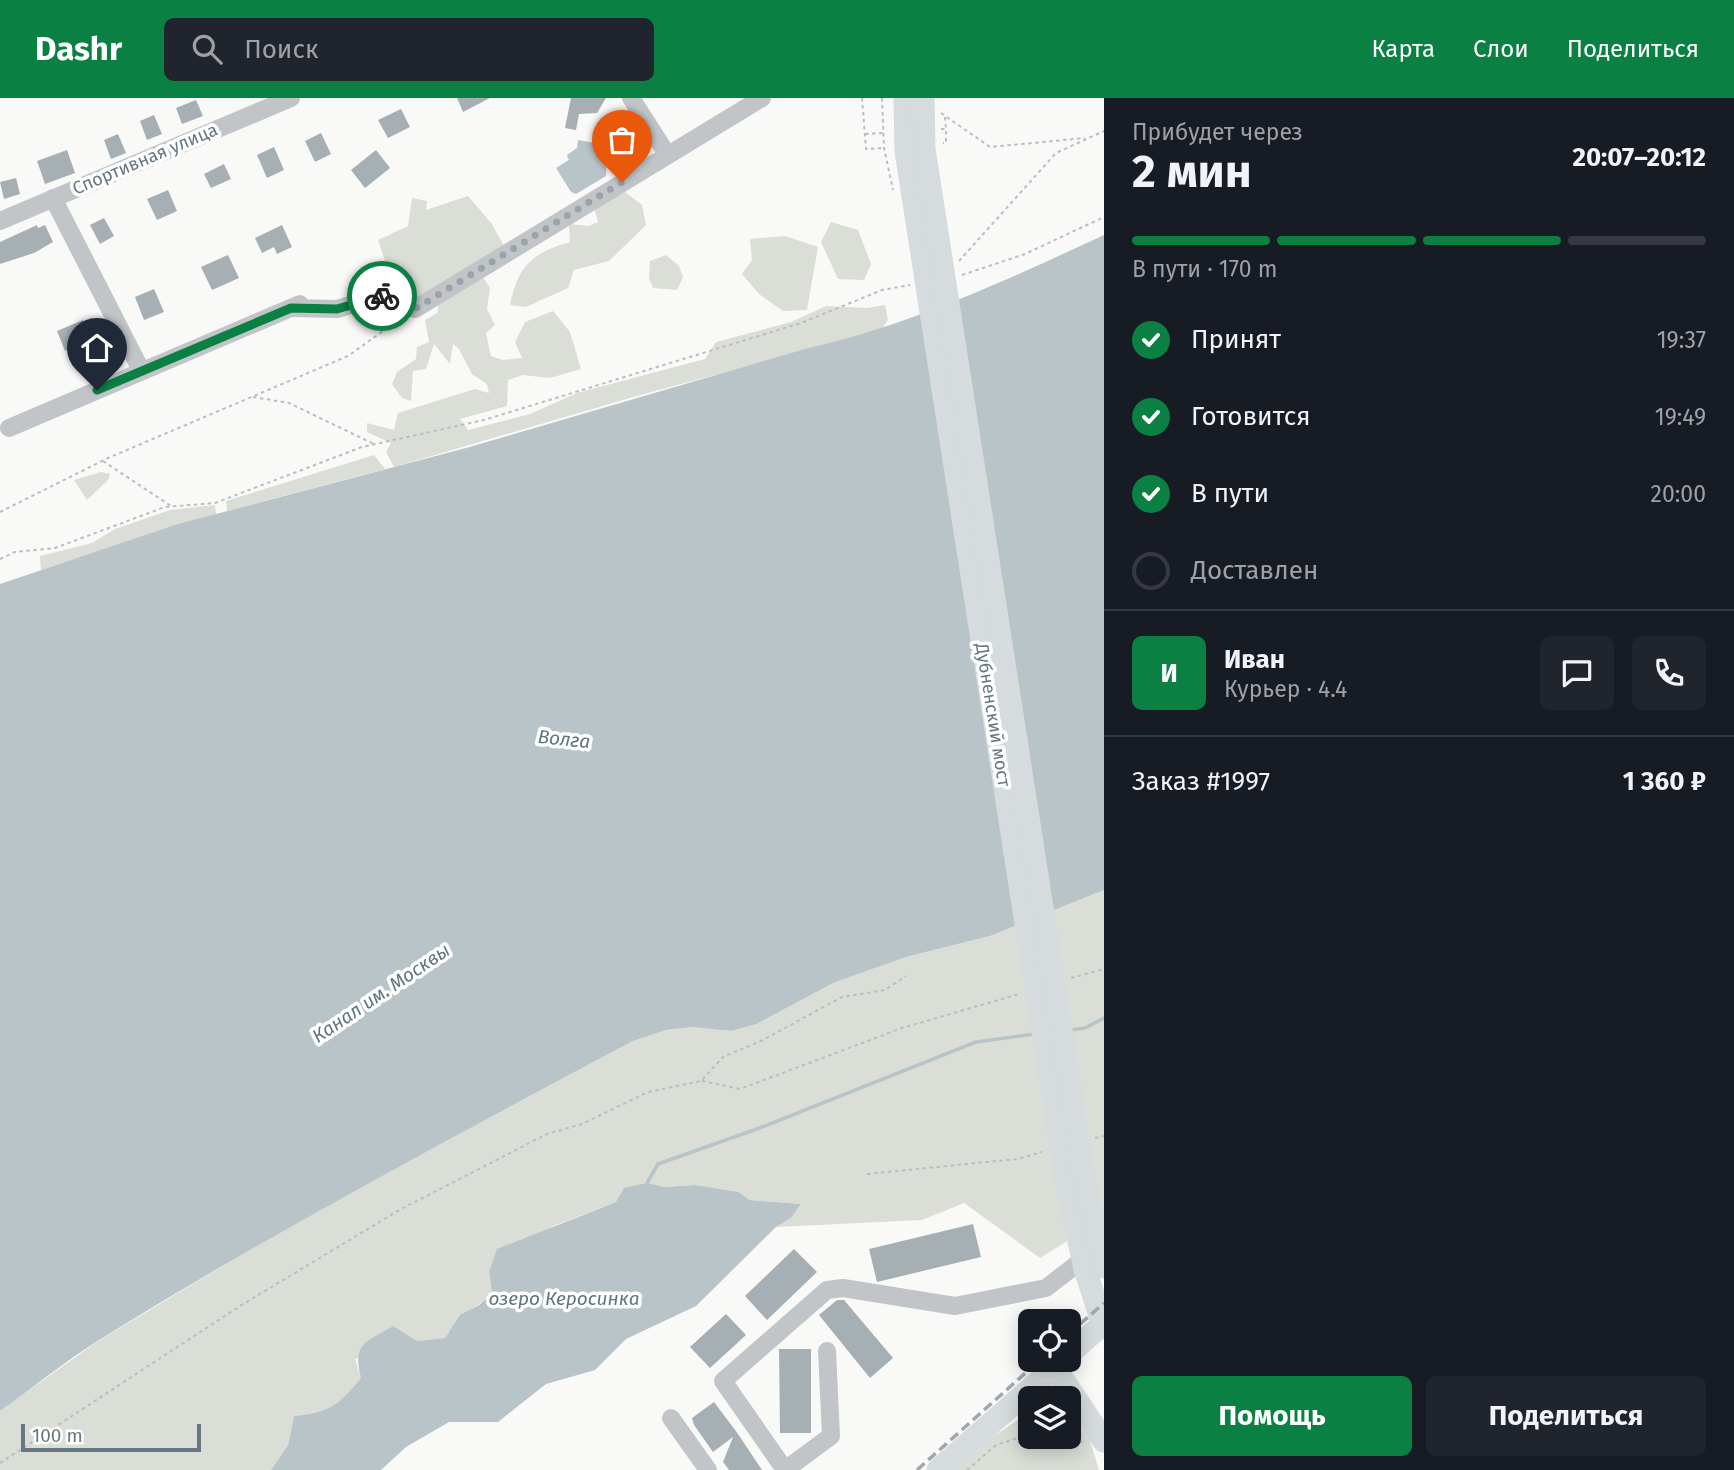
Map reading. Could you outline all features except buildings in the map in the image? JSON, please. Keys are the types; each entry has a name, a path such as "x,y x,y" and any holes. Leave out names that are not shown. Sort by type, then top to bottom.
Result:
{"main road":[{"name":"Дубненский мост","path":"905,98 906,151 1066,1181 1085,1269 1104,1328"},
{"name":"Дубненский мост","path":"929,103 924,149 1084,1177 1104,1267"},
{"path":"1081,1346 1104,1322"},
{"path":"953,1466 1054,1372"},
{"path":"1045,1386 1057,1372"},
{"path":"1072,1372 1104,1441"},
{"path":"953,1466 1018,1412"}],"street":[{"name":"Спортивная улица","path":"0,221 291,98"},
{"path":"631,98 667,154"},
{"path":"291,308 337,309 381,296 415,309 761,98"},
{"path":"53,198 141,370"},
{"path":"9,428 141,370 317,299"},
{"path":"827,1350 831,1436 785,1470 723,1381 827,1290 842,1288 955,1306 1045,1287 1104,1242"},
{"path":"671,1418 708,1470"}],"path":[{"path":"862,98 866,149 884,148"},
{"path":"929,103 990,147 1089,138"},
{"path":"944,116 946,129"},
{"path":"955,263 965,257 1056,153 1104,131"},
{"path":"951,277 975,272 1025,254 1104,217"},
{"path":"0,559 15,552 55,548 172,507 215,503 374,444 484,420 801,323 882,290 914,285"},
{"path":"0,512 102,460 348,356 415,309"},
{"path":"251,397 289,404 374,444"},
{"path":"102,460 172,507"},
{"path":"1066,980 1104,969"},
{"path":"701,1081 723,1057 761,1041 842,997 885,990 906,976"},
{"path":"0,1462 240,1306 401,1209 547,1134 582,1124 648,1092 701,1081 740,1089 902,1028 1028,991"},
{"path":"1091,1139 1104,1136"},
{"path":"867,1174 1017,1159 1042,1152"},
{"path":"953,1466 996,1445 1018,1438"}],"shaded area":[{"path":"625,192 642,205 646,225 609,261 574,270 568,288 526,307 510,305 517,280 536,256 570,242 569,224 589,226 598,222 594,208"},
{"path":"468,196 492,224 506,250 418,305 380,280 379,270 386,264 378,240 408,226 412,198 427,201 426,210"},
{"path":"831,222 858,230 871,264 864,280 838,279 821,242"},
{"path":"785,236 818,247 807,310 783,311 759,294 742,274 752,260 750,239"},
{"path":"666,255 679,266 683,277 677,290 653,288 649,278 650,261"},
{"path":"483,277 490,288 487,309 495,325 486,333 491,356 503,360 522,358 515,342 525,322 553,311 570,332 581,369 550,378 523,375 508,380 507,406 460,419 468,430 530,414 577,393 705,359 716,342 791,322 826,306 867,308 885,305 888,320 882,329 858,337 640,395 394,467 386,452 391,443 367,432 367,423 394,430 398,413 475,389 489,393 487,384 472,374 459,349 453,344 450,364 434,344 426,369 413,371 411,401 402,398 392,384 397,372 416,359 417,347 429,342 425,320 437,313 439,303"},
{"path":"374,455 385,469 227,511 226,501"},
{"path":"101,472 110,474 108,480 87,500 74,480"},
{"path":"215,505 216,514 41,570 40,556 92,543 115,529 170,510"},
{"path":"1104,890 1104,1218 1040,1258 964,1203 922,1220 776,1227 791,1218 801,1204 749,1200 739,1192 695,1185 665,1187 647,1183 616,1202 553,1226 489,1272 492,1293 462,1317 445,1338 417,1341 355,1359 361,1378 346,1396 333,1406 294,1416 288,1445 271,1470 0,1470 0,1411 98,1341 367,1183 633,1041 666,1030 692,1027 731,1031 833,983 906,957 990,936"},
{"path":"1018,1420 1018,1449 1081,1449 1081,1428 1090,1441 1099,1470 950,1470 972,1451"}],"water":[{"path":"578,140 596,143 607,157 606,176 576,194 571,192 556,168 569,160 567,155 577,148"},
{"path":"1104,235 1104,890 990,936 906,957 833,983 756,1024 731,1031 692,1027 666,1030 633,1041 231,1261 86,1348 0,1411 0,584 178,524 466,448 882,328 994,285"},
{"name":"озеро Керосинка","path":"647,1183 665,1187 695,1185 739,1192 749,1200 801,1204 791,1218 776,1227 696,1306 626,1339 595,1370 546,1384 498,1422 449,1422 406,1447 381,1470 271,1470 288,1445 294,1416 325,1410 339,1402 361,1378 358,1358 363,1345 368,1341 393,1326 417,1341 445,1338 460,1315 479,1305 492,1293 489,1272 497,1249 616,1202 624,1188"}],"waterway":[{"path":"1071,1030 1085,1028 1104,1018"},
{"path":"647,1183 658,1164 757,1129 976,1042 1035,1034"}],"railway":[{"path":"1081,1323 1104,1303"},
{"path":"917,1470 1027,1372"}],"way so far":[{"path":"382,296 415,309 622,182"}],"route":[{"path":"97,390 291,308 337,309 382,296"}],"water label":[{"name":"Волга","path":"564,739"},
{"name":"Канал им. Москвы","path":"381,993"}]}
